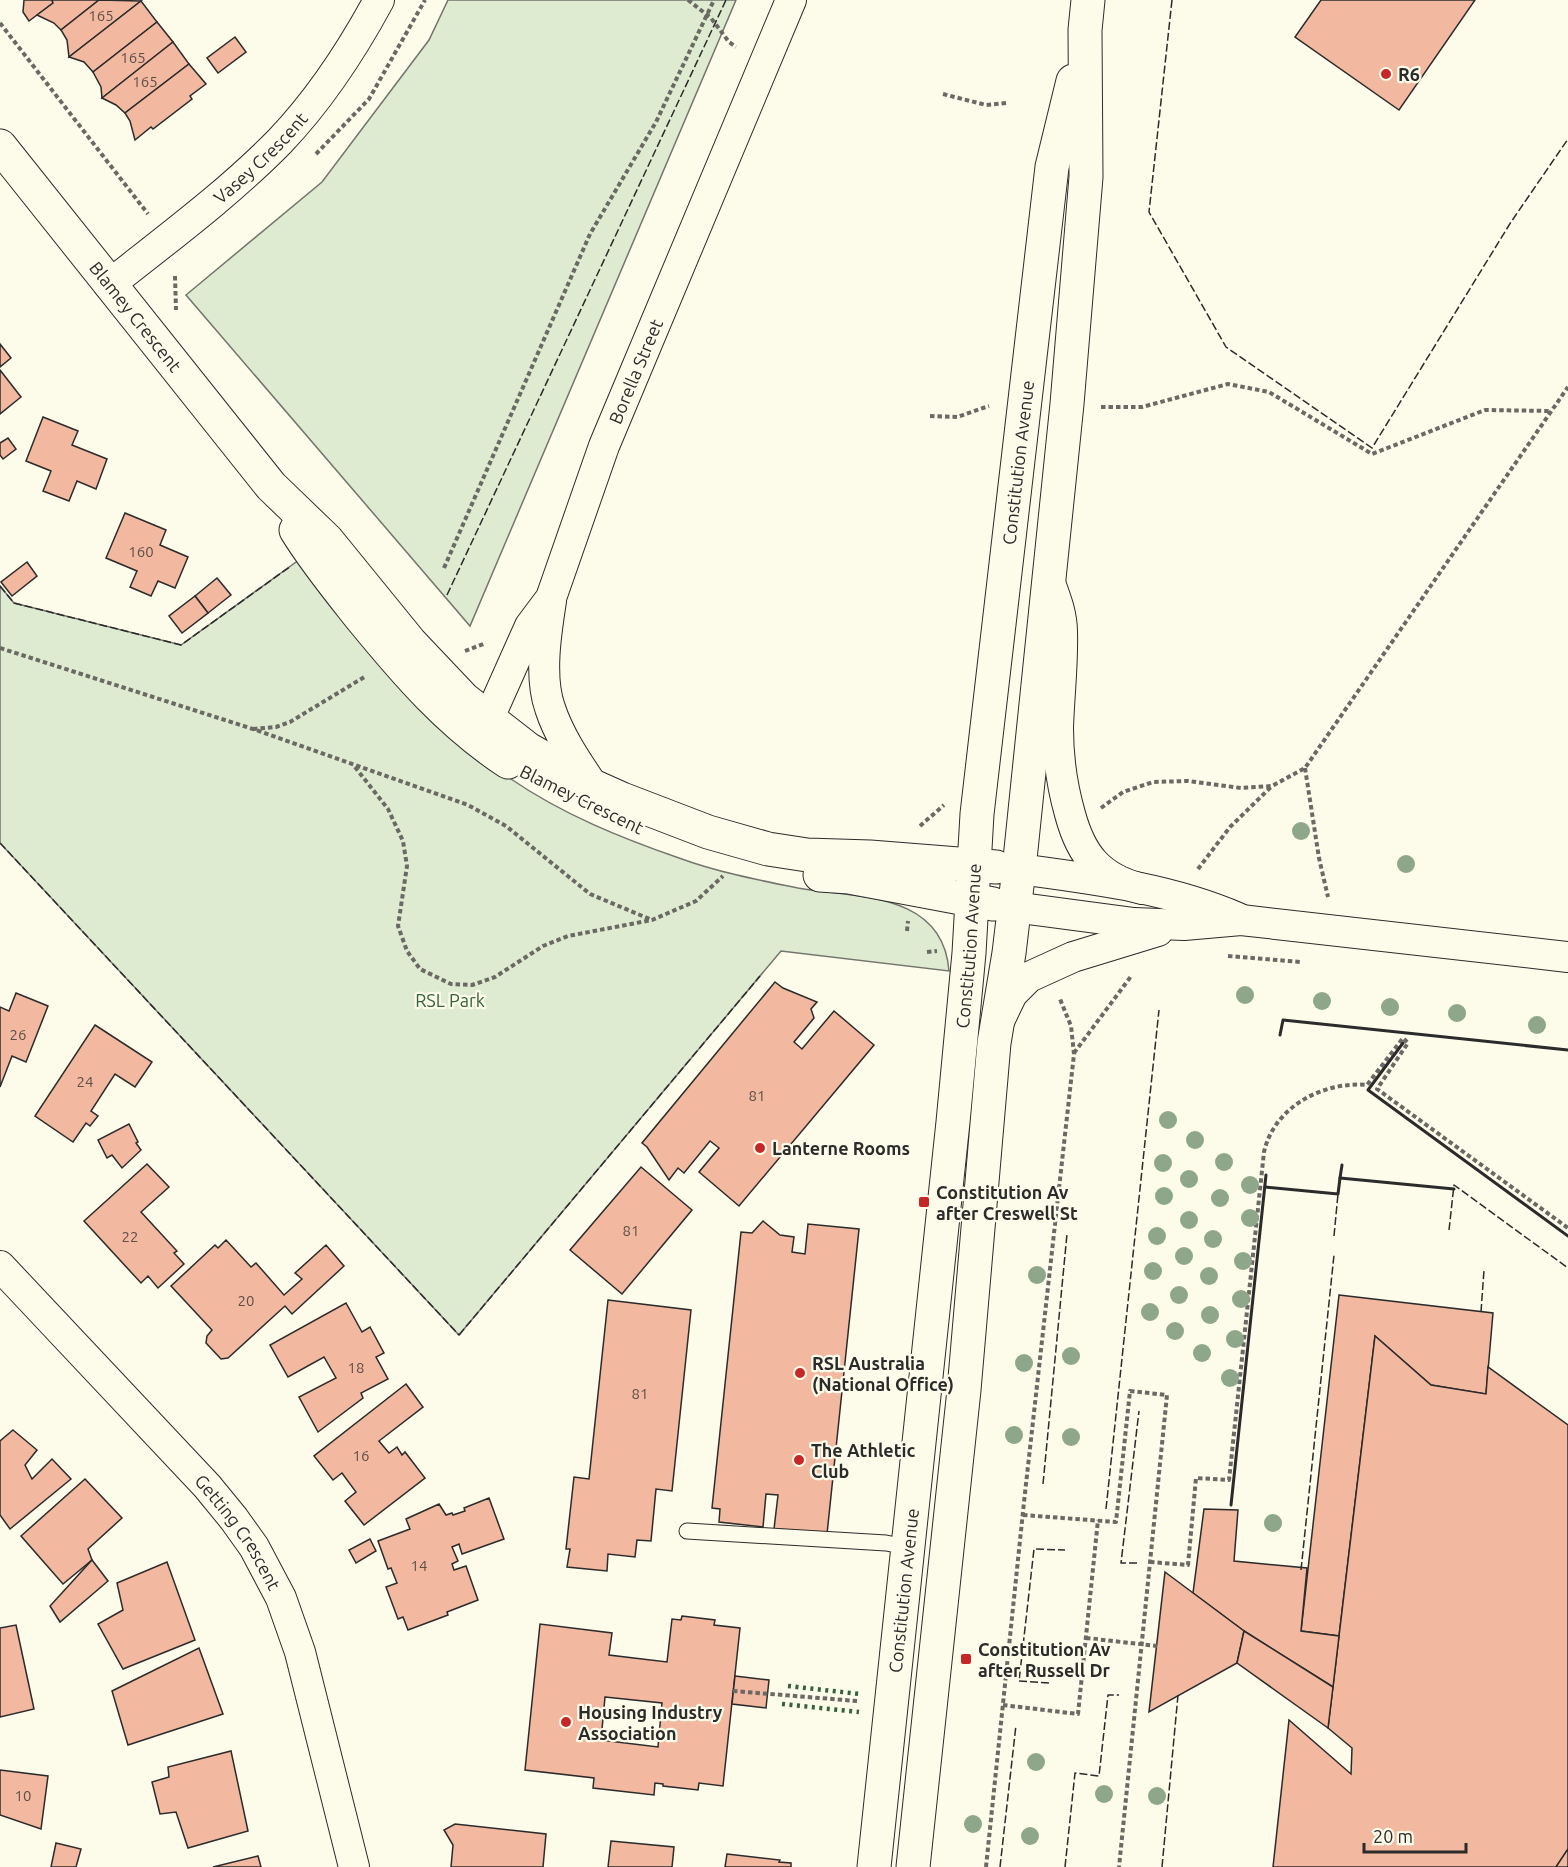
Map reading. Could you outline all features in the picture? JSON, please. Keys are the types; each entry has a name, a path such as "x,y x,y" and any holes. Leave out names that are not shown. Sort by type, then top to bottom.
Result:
{"street":[{"name":"Vasey Crescent","path":"109,285 243,176 281,139 326,85 379,0"},
{"name":"Borella Street","path":"484,731 530,626 551,598 604,446 791,0"},
{"name":"Constitution Avenue","path":"913,1867 964,1390 994,1043 1009,953 1019,869 1066,404 1086,177 1086,15"},
{"name":"Constitution Avenue","path":"874,1867 951,1144 972,901 976,814 1052,167 1086,15"},
{"name":"Blamey Crescent","path":"0,146 271,486 327,540 410,642 464,699 484,731 520,770 575,800 640,828 699,849 781,870 849,877 1014,907"},
{"name":"Blamey Crescent","path":"271,486 309,552 393,657 448,715 528,749 593,786 691,826 768,849 807,855 870,857 1019,869"},
{"path":"1048,577 1060,613 1062,631 1058,730 1061,776 1076,836 1089,858 1105,871 1119,881 1142,889"},
{"path":"551,598 546,633 545,677 548,701 554,719 571,752 593,786"},
{"path":"1019,869 1142,889 1199,903 1240,920"},
{"path":"1014,907 1115,921 1184,925"},
{"path":"994,1043 1008,1000 1020,984 1029,977 1046,968 1092,951 1184,925 1240,920 1568,957"},
{"name":"Getting Crescent","path":"0,1266 207,1486 239,1525 266,1567 281,1598 300,1652 354,1867"},
{"path":"908,1542 948,1541"}],"lane":[{"path":"687,1531 886,1543 908,1542"}],"path":[{"path":"687,0 707,15 729,42 764,68"},
{"path":"444,568 590,234 656,122 714,0"},
{"path":"0,22 184,264 175,276 176,309 180,318"},
{"path":"942,94 986,105 1007,103"},
{"path":"1142,407 1228,384 1269,392 1372,453 1485,410 1551,411"},
{"path":"1096,812 1123,792 1153,782 1188,781 1241,788 1272,786 1305,768 1568,387"},
{"path":"930,416 957,417 994,404"},
{"path":"462,651 479,648 488,643"},
{"path":"0,648 253,729 468,805 506,826 590,894 652,921"},
{"path":"253,729 276,727 298,718 360,678 382,668 393,657"},
{"path":"355,766 388,809 403,841 407,866 398,926 407,951 420,969 451,984 472,985 495,977 543,946 568,936 652,921 696,901 723,876"},
{"path":"1305,768 1319,858 1336,931"},
{"path":"911,829 929,819 944,805"},
{"path":"986,1867 1074,1054 1071,1026 1057,993"},
{"path":"1150,1562 1188,1565 1196,1478 1229,1480 1264,1152 1271,1132 1296,1104 1319,1092 1335,1087 1352,1084 1367,1085 1402,1038 1408,1043 1377,1089 1568,1228"},
{"path":"1023,1515 1116,1522 1130,1391 1167,1395 1119,1867"},
{"path":"1003,1705 1078,1714 1098,1520"},
{"path":"1086,1638 1157,1646"},
{"path":"733,1691 858,1701"}],"green space":[{"path":"448,0 736,0 470,626 186,295 322,182 429,40"},
{"name":"RSL Park","path":"299,560 502,771 530,792 592,824 693,863 798,888 893,903 914,912 931,926 943,945 949,971 781,951 459,1335 0,843 0,586 14,603 181,645"}],"building":[{"path":"24,0 52,0 53,3 29,21 23,12"},
{"path":"52,0 99,0 61,30 54,23 37,15 53,3"},
{"path":"99,0 141,1 69,57 67,40 61,30"},
{"name":"R6","path":"1321,0 1475,0 1399,110 1295,37"},
{"path":"141,1 157,22 93,72 84,62 69,57"},
{"path":"157,22 173,42 102,98 101,87 93,72"},
{"path":"235,37 246,52 218,73 207,58"},
{"path":"173,42 189,64 125,113 102,98"},
{"path":"189,64 206,84 190,96 192,99 135,140 130,121 125,113"},
{"path":"0,344 11,358 0,367"},
{"path":"0,370 21,397 0,414"},
{"path":"43,417 78,431 72,445 107,459 96,489 77,481 69,501 43,491 51,471 26,461"},
{"path":"8,438 16,449 3,459 0,455 0,443"},
{"path":"125,513 166,530 160,545 188,557 175,588 158,581 151,596 130,587 137,571 106,558"},
{"path":"27,562 37,576 12,596 1,582"},
{"path":"217,578 231,595 208,613 195,596"},
{"path":"195,596 208,613 182,633 169,616"},
{"path":"775,982 783,988 817,1002 811,1009 814,1018 794,1042 802,1049 834,1011 874,1045 739,1206 699,1172 719,1148 710,1141 684,1173 678,1168 669,1180 642,1143"},
{"path":"16,993 48,1006 26,1062 12,1056 0,1087 0,1007 9,1011"},
{"path":"95,1025 152,1062 135,1087 115,1074 91,1111 98,1116 90,1126 86,1123 73,1142 35,1116"},
{"path":"129,1124 141,1150 122,1168 112,1155 107,1158 98,1140"},
{"path":"147,1164 169,1187 141,1212 177,1251 174,1253 184,1264 158,1288 148,1276 141,1283 84,1221"},
{"path":"641,1167 692,1210 622,1294 570,1250"},
{"path":"763,1221 780,1235 794,1237 792,1252 805,1254 808,1224 859,1229 827,1534 774,1529 778,1495 766,1494 763,1527 719,1522 720,1509 712,1508 741,1232 752,1233"},
{"path":"226,1240 251,1267 256,1263 284,1295 302,1279 295,1273 326,1245 344,1266 292,1314 285,1306 228,1358 221,1359 206,1343 207,1336 212,1330 171,1286 215,1245 218,1248"},
{"path":"1339,1295 1493,1313 1486,1394 1431,1385 1375,1336 1339,1636 1301,1631"},
{"path":"608,1300 691,1310 672,1491 656,1489 651,1541 637,1540 635,1557 608,1554 607,1571 567,1567 570,1549 566,1549 574,1477 589,1479"},
{"path":"346,1303 362,1332 370,1327 384,1353 376,1357 388,1379 361,1393 363,1398 318,1432 299,1397 336,1378 324,1357 288,1377 270,1345"},
{"path":"1375,1336 1431,1385 1486,1394 1488,1367 1568,1425 1568,1849 1556,1867 1273,1867 1289,1720 1351,1774 1352,1748 1328,1728"},
{"path":"406,1384 423,1407 379,1441 389,1453 397,1447 402,1455 405,1452 425,1478 364,1525 345,1501 356,1492 342,1473 333,1480 314,1456"},
{"path":"13,1430 37,1450 25,1465 32,1479 52,1459 71,1479 10,1529 0,1515 0,1441"},
{"path":"85,1479 122,1518 88,1549 92,1560 63,1584 21,1536"},
{"path":"489,1498 504,1539 462,1554 459,1544 452,1547 458,1561 452,1564 454,1570 466,1566 478,1600 447,1612 448,1615 408,1630 403,1617 398,1619 386,1587 397,1583 391,1568 388,1569 378,1541 410,1529 406,1519 439,1504 446,1515 452,1513 453,1515"},
{"path":"1204,1509 1238,1510 1234,1561 1307,1568 1301,1631 1339,1636 1333,1687 1244,1631 1193,1593"},
{"path":"370,1539 376,1551 356,1563 349,1550"},
{"path":"92,1560 108,1581 60,1622 50,1606"},
{"path":"167,1562 195,1640 123,1669 98,1624 123,1610 117,1583"},
{"path":"1165,1572 1244,1631 1237,1663 1149,1712"},
{"name":"Housing Industry Association","path":"682,1616 715,1620 714,1625 740,1628 723,1786 699,1783 698,1790 655,1783 654,1795 593,1788 594,1778 525,1770 540,1624 612,1633 609,1655 667,1662 672,1619 681,1620","holes":["605,1697 662,1703 658,1747 601,1740"]},
{"path":"16,1625 34,1709 0,1717 0,1628"},
{"path":"1244,1631 1333,1687 1328,1728 1237,1663"},
{"path":"199,1648 223,1714 128,1745 112,1691"},
{"path":"735,1676 769,1680 766,1708 732,1704"},
{"path":"231,1751 248,1831 188,1848 176,1812 160,1814 152,1782 169,1777 168,1767"},
{"path":"0,1770 48,1776 41,1829 0,1815"},
{"path":"455,1824 546,1834 543,1867 451,1867 453,1845 444,1830"},
{"path":"611,1841 674,1847 672,1867 608,1867"},
{"path":"56,1843 81,1849 76,1867 51,1867"},
{"path":"1568,1849 1568,1867 1556,1867"},
{"path":"727,1854 780,1860 779,1862 791,1863 791,1867 725,1867"},
{"path":"258,1856 261,1867 213,1867"}],"hedge":[{"path":"788,1686 860,1694"},
{"path":"782,1704 859,1712"}],"fence":[{"path":"447,595 726,0"},
{"path":"1172,0 1149,212 1226,347 1372,448 1511,222 1568,139"},
{"path":"0,586 14,603 181,645 291,566"},
{"path":"0,843 459,1335"},
{"path":"459,1335 760,976"},
{"path":"1106,1509 1159,1010"},
{"path":"1449,1230 1454,1185 1568,1268"},
{"path":"1334,1236 1338,1194"},
{"path":"1043,1484 1067,1234"},
{"path":"1301,1570 1334,1255"},
{"path":"1481,1312 1484,1270"},
{"path":"1137,1563 1121,1563 1139,1411"},
{"path":"1049,1683 1019,1681 1034,1549 1065,1550"},
{"path":"1065,1867 1075,1773 1099,1776 1108,1695 1119,1695"},
{"path":"1162,1867 1178,1695"},
{"path":"1000,1867 1016,1725"}],"wall":[{"path":"1280,1035 1283,1020 1568,1050"},
{"path":"1403,1043 1368,1090 1568,1236"},
{"path":"1340,1178 1342,1165"},
{"path":"1231,1505 1266,1175"},
{"path":"1265,1187 1338,1194 1340,1178 1454,1189"}],"place":[{"name":"R6","path":"1386,74"},
{"name":"Lanterne Rooms","path":"760,1148"},
{"name":"Constitution Av after Creswell St","path":"924,1202"},
{"name":"RSL Australia (National Office)","path":"800,1373"},
{"name":"The Athletic Club","path":"799,1460"},
{"name":"Constitution Av after Russell Dr","path":"966,1659"},
{"name":"Housing Industry Association","path":"566,1722"}]}
